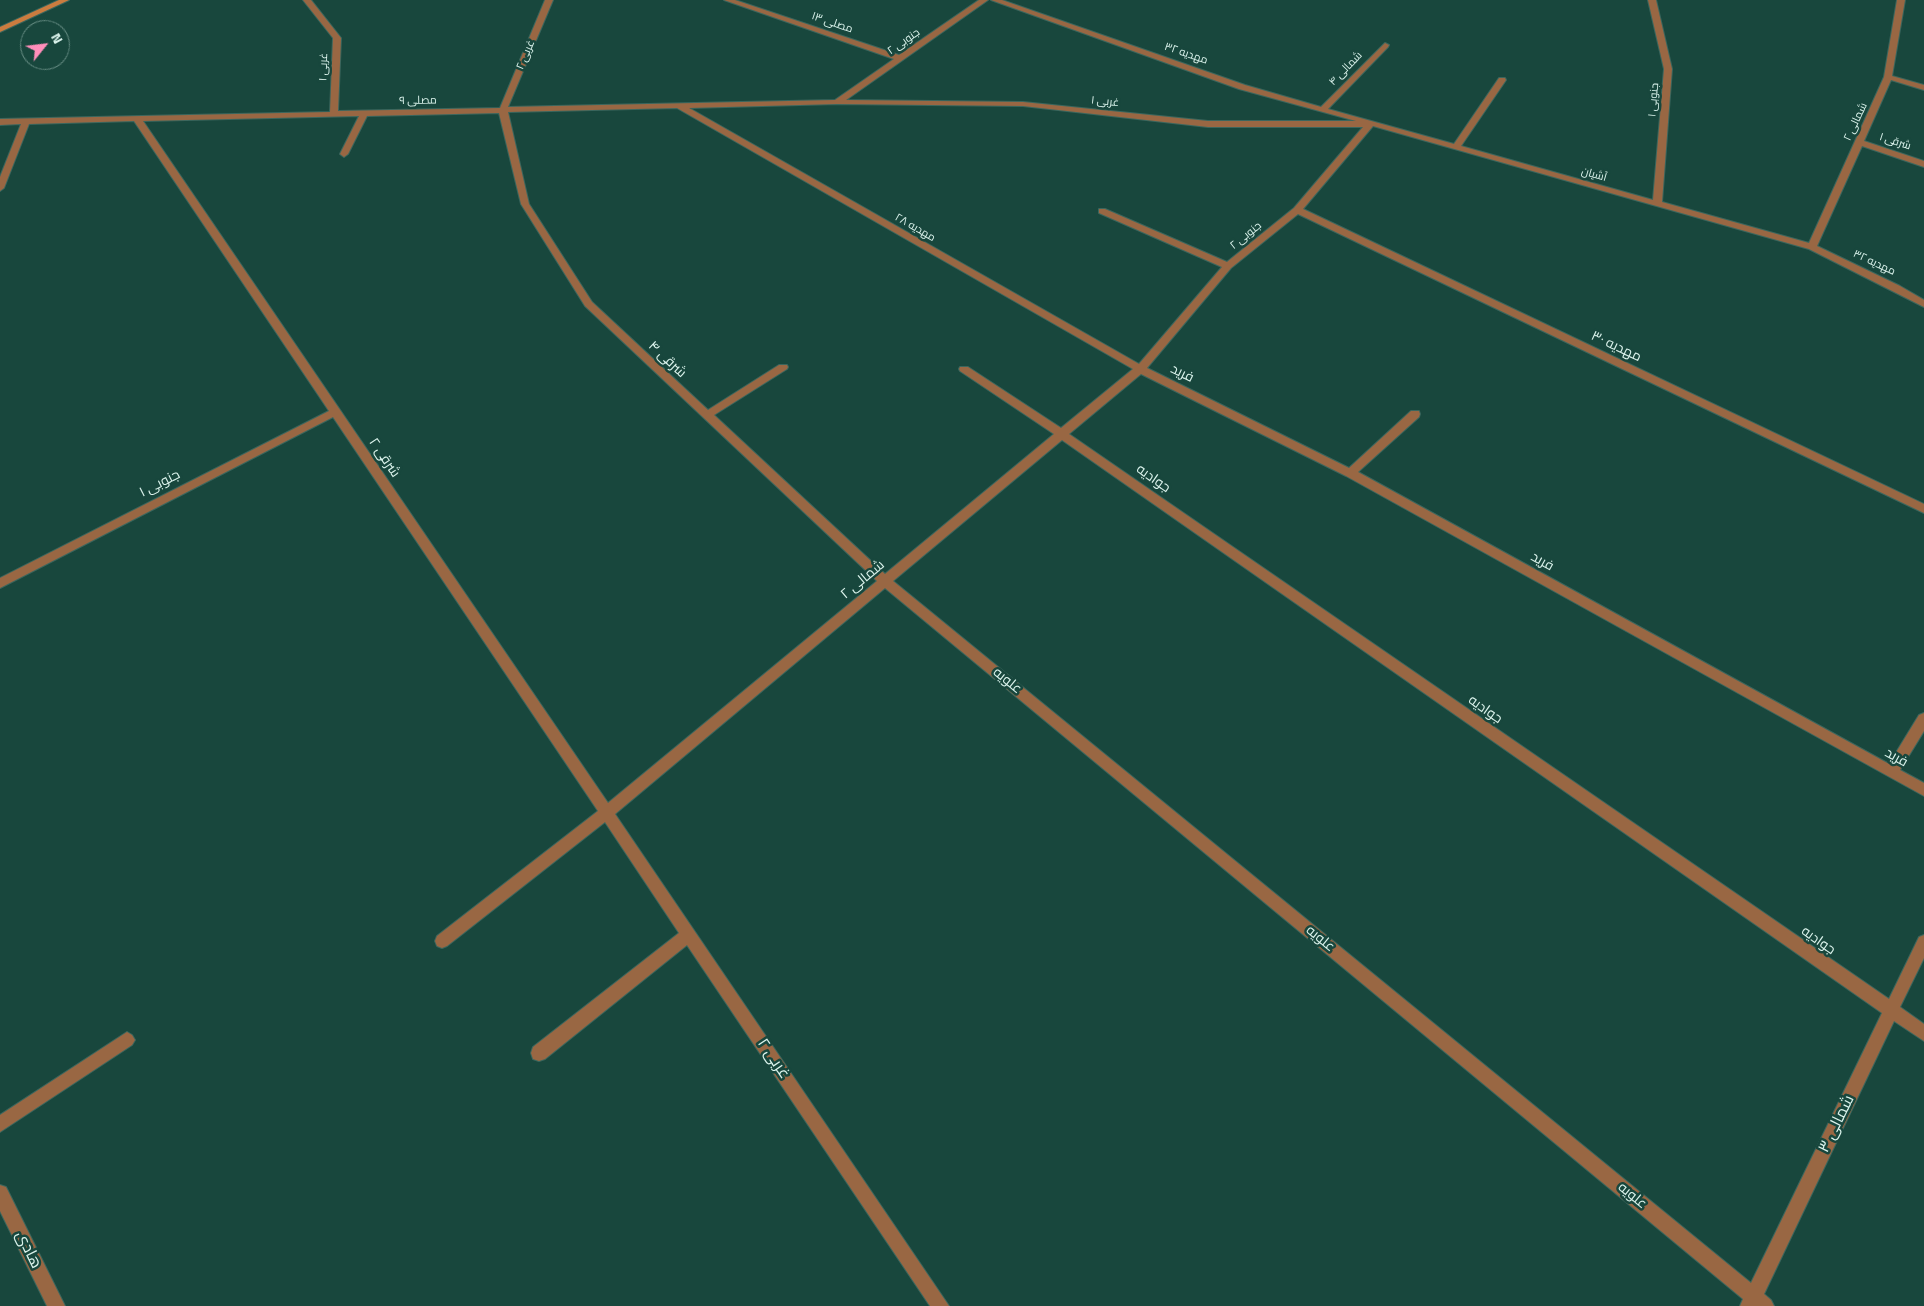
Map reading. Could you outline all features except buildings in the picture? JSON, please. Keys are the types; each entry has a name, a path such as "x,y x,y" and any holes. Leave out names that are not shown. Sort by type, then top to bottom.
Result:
{"main road":[{"path":"0,30 65,0"}],"street":[{"name":"۱ غربی","path":"307,0 337,38 334,114"},
{"name":"۲ غربی","path":"503,110 549,0"},
{"name":"مصلی ۱۳","path":"728,0 900,58"},
{"name":"جنوبی ۲","path":"837,102 984,0"},
{"name":"مهدیه ۳۲","path":"995,0 1242,87 1370,124"},
{"name":"جنوبی ۱","path":"1652,0 1668,69 1657,204"},
{"name":"شمالی ۲","path":"1812,248 1888,77 1901,0"},
{"name":"شمالی ۴","path":"1322,110 1386,45"},
{"path":"1888,77 1924,88"},
{"path":"1454,148 1502,80"},
{"name":"۱ غربی","path":"837,102 1023,104 1208,124 1370,124"},
{"name":"مصلی ۹","path":"0,122 837,102"},
{"name":"مهدیه ۲۸","path":"679,106 1140,370"},
{"name":"۴ شرقی","path":"503,110 525,204 588,304 885,581"},
{"path":"344,154 364,114"},
{"name":"۲ شرقی","path":"137,119 606,813"},
{"path":"0,188 26,122"},
{"name":"آشیان","path":"1370,124 1812,248"},
{"name":"۲ جنوبی","path":"1140,370 1228,266 1297,210 1370,124"},
{"name":"شرقی ۱","path":"1859,142 1924,164"},
{"name":"مهدیه ۳۰","path":"1297,210 1924,509"},
{"path":"1102,211 1228,266"},
{"name":"مهدیه ۳۲","path":"1812,248 1897,288 1924,304"},
{"path":"707,415 783,367"},
{"name":"جوادیه","path":"964,369 1062,434 1924,1033"},
{"name":"۲ شمالی","path":"442,941 606,813 1140,370"},
{"name":"فرید","path":"1140,370 1350,473 1924,790"},
{"name":"۱ جنوبی","path":"0,583 334,412"},
{"path":"1350,473 1414,414"},
{"name":"علویه","path":"885,581 1756,1303"},
{"path":"1892,772 1924,719"},
{"name":"۲ غربی","path":"606,813 940,1306"},
{"path":"539,1053 689,935"},
{"name":"۳ شمالی","path":"1756,1303 1924,942"},
{"path":"0,1124 127,1040"},
{"name":"هادی","path":"0,1194 56,1306"}]}
